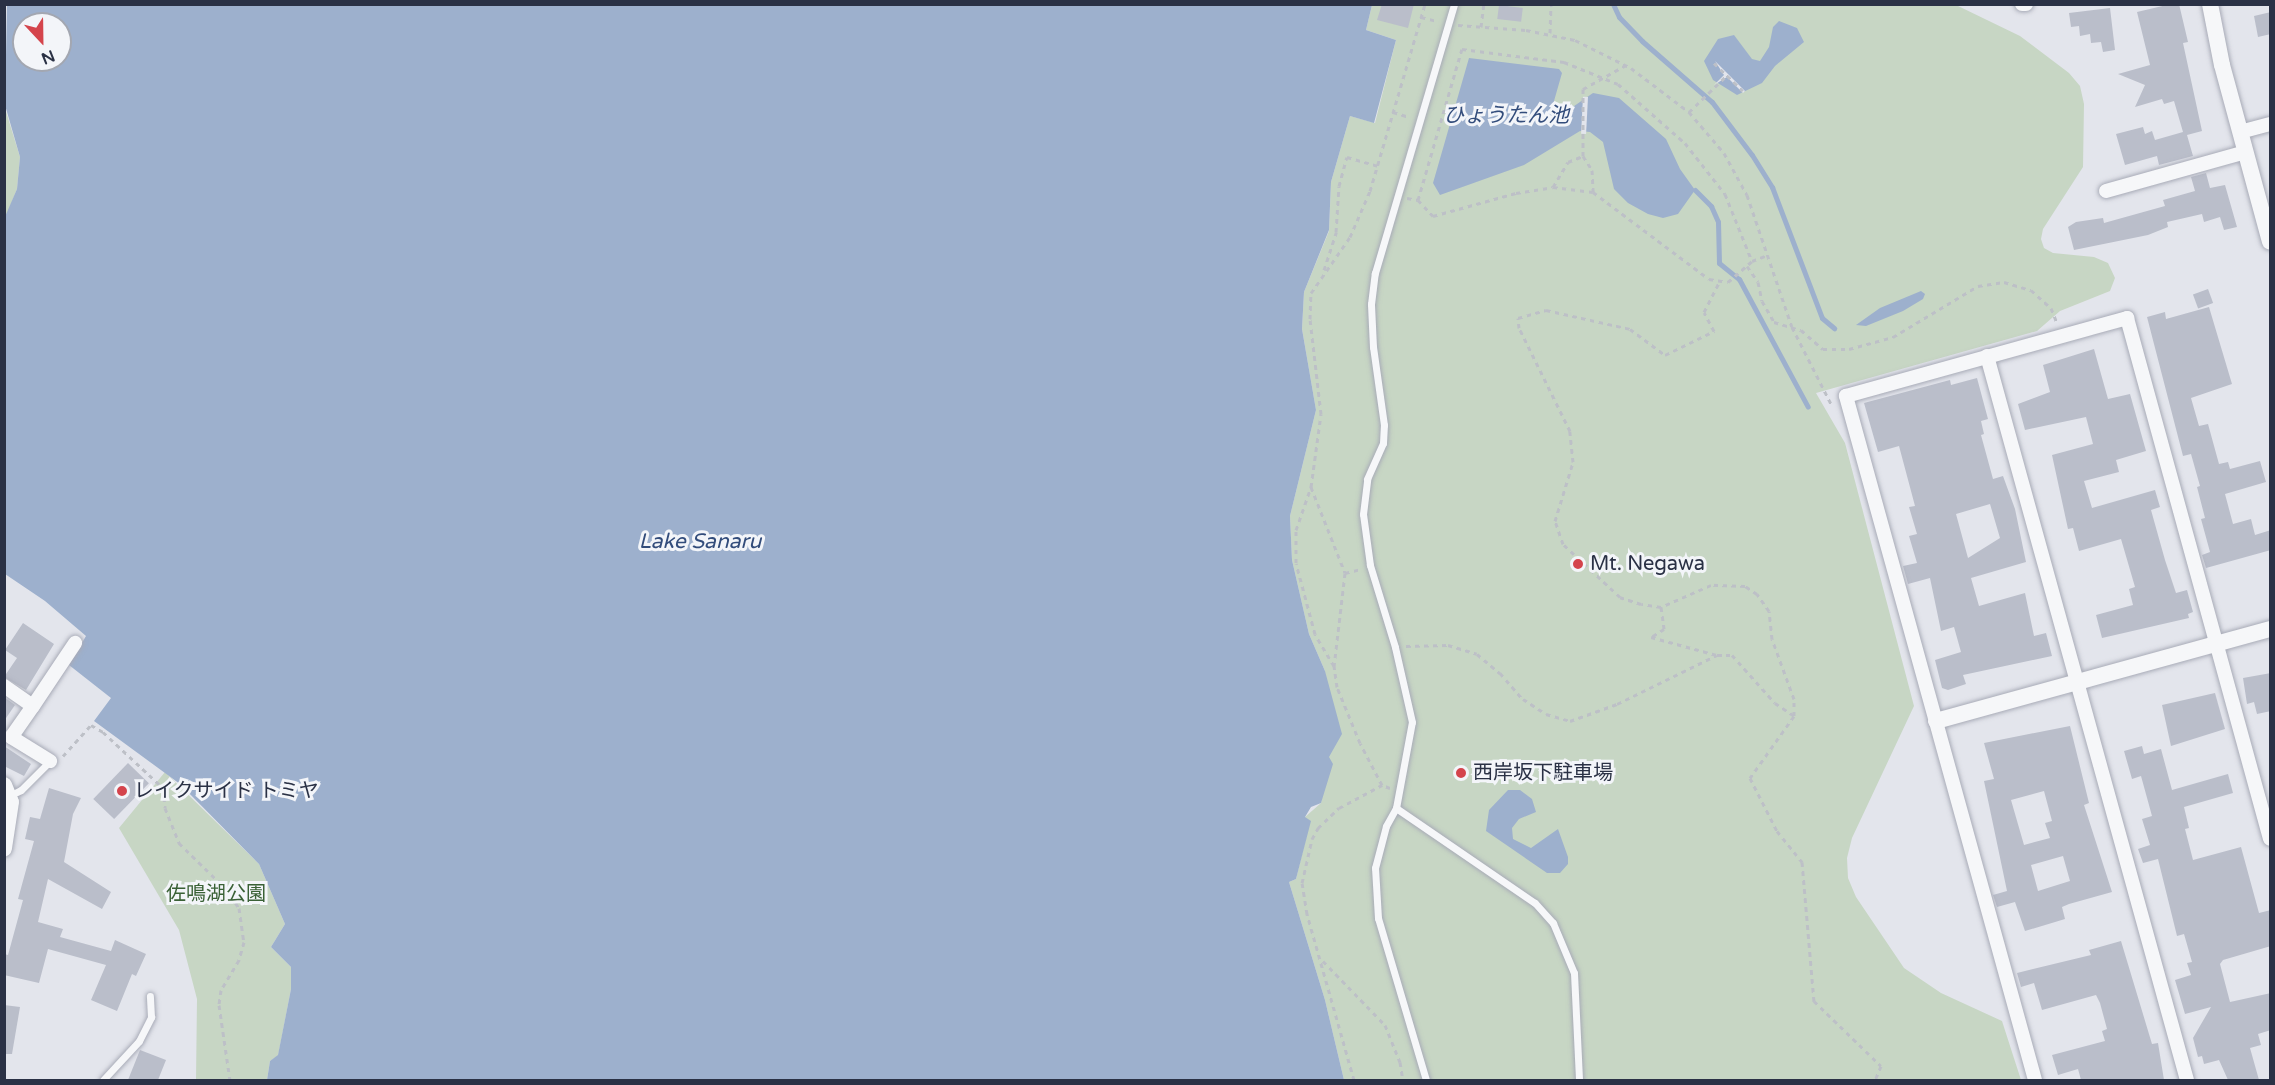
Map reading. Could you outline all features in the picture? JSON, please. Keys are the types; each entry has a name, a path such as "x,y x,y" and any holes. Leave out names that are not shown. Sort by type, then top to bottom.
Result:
{"street":[{"path":"2210,4 2240,132 2271,242"},
{"path":"2240,132 2271,124"},
{"path":"2106,191 2246,152"},
{"path":"2035,1080 1846,396 2127,318 2271,838"},
{"path":"1987,357 2187,1080"},
{"path":"1936,721 2271,629"},
{"path":"50,761 11,737 75,643"},
{"path":"4,686 33,706"},
{"path":"4,848 7,790"}],"lane":[{"path":"1426,1080 1378,918 1376,868 1386,826 1396,808 1412,722 1395,647 1374,586 1364,538 1363,514 1367,479 1383,443 1384,424 1371,304 1382,239 1454,4"},
{"path":"7,790 21,790 50,761"},
{"path":"1396,808 1535,903 1553,923 1566,947 1574,973 1579,1080"},
{"path":"103,1080 139,1041 151,1017 150,996"}],"path":[{"path":"1400,791 1382,785 1349,718 1334,666 1315,633 1296,563 1296,530 1311,487 1321,395 1310,306 1311,293 1356,225 1378,166 1425,4"},
{"path":"1481,27 1484,4"},
{"path":"1550,33 1551,4"},
{"path":"1421,17 1448,25 1550,33 1595,48 1626,65 1691,111 1736,173 1768,255 1792,327 1826,397 1841,418 1852,416"},
{"path":"1418,200 1462,49 1564,63 1618,84 1685,143 1725,194 1752,261"},
{"path":"1714,63 1743,91"},
{"path":"1593,192 1592,170 1582,156 1586,97 1583,89 1626,65"},
{"path":"1691,111 1726,75"},
{"path":"1393,112 1418,119"},
{"path":"1553,187 1568,162 1582,156"},
{"path":"1323,273 1334,242 1339,186 1347,157 1378,166"},
{"path":"1394,196 1418,200 1433,216 1500,196 1553,187 1593,192 1709,279 1719,282 1736,277 1752,261 1768,255"},
{"path":"1747,266 1758,282 1762,301 1774,322 1792,327 1823,349 1849,349 1893,337 1978,286 2004,282 2031,290 2051,308"},
{"path":"1719,282 1704,312 1714,331 1665,355 1630,329 1546,310 1518,318 1570,431 1574,462 1555,521 1563,544 1620,597 1661,606 1711,585 1745,586 1757,594 1769,611 1772,639 1794,699 1794,716 1750,778 1777,831 1802,862 1814,1001 1881,1066 1875,1080"},
{"path":"1311,487 1346,573 1334,666"},
{"path":"1661,606 1664,628 1651,637 1717,655 1732,655 1775,703 1794,716"},
{"path":"1395,647 1448,645 1477,654 1500,673 1523,699 1546,714 1570,722 1617,704 1717,655"},
{"path":"50,761 56,766 91,725 103,732 163,788 165,808 179,843 225,888 239,908 244,942 239,960 221,990 219,1005 230,1080"},
{"path":"1354,1080 1303,898 1302,883 1312,839 1339,808 1382,785"},
{"path":"1322,960 1384,1025 1400,1062 1403,1080"}],"green space":[{"path":"1372,5 1956,5 2020,36 2069,73 2080,86 2084,104 2083,167 2043,229 2041,239 2044,248 2053,253 2094,257 2108,263 2115,278 2110,291 2060,311 2037,331 1816,393 1845,443 1914,706 1852,838 1847,858 1848,878 1856,897 1904,968 1941,993 2002,1021 2021,1080 1344,1080 1325,1000 1289,882 1296,879 1307,834 1305,817 1321,803 1329,757 1325,671 1309,634 1292,560 1290,516 1316,410 1302,329 1304,292 1329,231 1331,182 1350,116 1375,123 1396,40 1366,30"},
{"path":"4,105 20,157 17,189 5,219"},
{"name":"佐鳴湖公園","path":"165,772 259,864 285,924 271,947 291,967 291,989 278,1056 270,1061 267,1080 196,1080 197,999 179,930 119,828"}],"water":[{"name":"Lake Sanaru","path":"7,5 1372,5 1366,30 1396,40 1374,123 1350,116 1331,182 1329,230 1304,292 1302,329 1316,410 1290,516 1292,560 1309,634 1325,671 1342,734 1329,757 1333,764 1321,803 1311,807 1305,817 1311,821 1296,879 1289,882 1325,1000 1344,1080 267,1080 270,1061 278,1055 291,989 291,967 271,947 285,924 259,864 180,784 94,721 111,698 69,665 86,636 45,601 5,574 4,219 17,189 20,157 5,105"},
{"path":"1779,21 1797,28 1804,42 1775,66 1762,83 1737,95 1713,80 1704,61 1718,39 1734,35 1752,59 1760,61 1769,47 1773,27"},
{"name":"ひょうたん池","path":"1469,58 1559,69 1562,73 1554,101 1555,108 1564,113 1593,93 1619,98 1666,139 1680,169 1695,190 1678,214 1663,218 1648,214 1628,203 1614,189 1603,142 1590,132 1580,131 1524,165 1440,195 1433,183"},
{"path":"1921,291 1925,294 1923,299 1903,311 1866,326 1856,325 1880,308"},
{"path":"1508,790 1520,790 1532,799 1536,812 1519,819 1512,828 1513,839 1531,848 1558,829 1568,857 1568,864 1560,873 1547,873 1486,831 1489,810"}],"pier":[{"path":"1715,61 1745,91 1743,93 1727,77 1714,85 1724,75"},
{"path":"1583,97 1588,97 1586,134 1581,134"}],"building":[{"path":"1382,4 1414,4 1408,28 1377,20"},
{"path":"2179,4 2188,42 2183,43 2202,131 2187,135 2193,156 2159,165 2157,156 2125,165 2116,134 2143,127 2145,134 2152,131 2155,140 2183,132 2174,101 2164,104 2162,99 2135,107 2145,85 2118,74 2150,65 2137,12"},
{"path":"1499,5 1523,8 1521,22 1497,19"},
{"path":"2110,8 2115,50 2103,52 2101,42 2091,43 2090,34 2080,36 2079,26 2071,27 2069,13"},
{"path":"2271,12 2271,34 2258,37 2254,16"},
{"path":"2206,173 2210,188 2225,185 2237,227 2224,230 2220,217 2204,222 2202,214 2167,222 2168,227 2148,235 2074,250 2068,227 2076,222 2103,218 2104,223 2165,206 2163,200 2195,191 2191,177"},
{"path":"2208,289 2213,303 2198,309 2193,294"},
{"path":"2209,307 2232,384 2191,398 2199,426 2208,424 2219,464 2228,462 2230,469 2260,461 2266,482 2225,494 2233,524 2251,519 2255,535 2271,530 2271,550 2206,568 2202,555 2210,552 2201,519 2205,518 2197,487 2200,486 2191,454 2183,456 2147,317 2165,312 2166,319"},
{"path":"2094,349 2108,399 2130,394 2146,451 2116,460 2119,472 2084,481 2092,508 2155,490 2160,507 2151,510 2165,560 2176,593 2187,590 2193,612 2188,614 2189,618 2102,638 2096,615 2133,605 2129,589 2135,587 2121,539 2079,551 2073,528 2068,529 2052,455 2093,444 2086,417 2025,430 2018,404 2050,392 2043,365"},
{"path":"1977,378 1988,419 1981,421 1984,434 1981,435 1993,479 2003,476 2015,509 2026,562 1971,578 1979,606 2025,593 2034,636 2046,633 2052,656 1963,675 1966,684 1948,690 1942,688 1935,660 1961,652 1954,627 1941,631 1930,578 1908,584 1903,566 1917,563 1909,536 1917,534 1909,507 1915,506 1899,446 1878,452 1864,403 1950,380 1951,385","holes":["1990,504 2000,538 1968,558 1956,514"]},
{"path":"23,623 54,644 26,690 4,677 17,658 5,650"},
{"path":"2271,673 2271,711 2257,714 2254,702 2247,704 2243,678"},
{"path":"2215,693 2225,729 2171,746 2162,705"},
{"path":"4,697 15,705 4,721"},
{"path":"2070,726 2089,803 2084,805 2112,892 2062,907 2065,919 2025,931 2015,902 1997,907 1993,895 2007,891 1984,781 1994,779 1984,743","holes":["2044,791 2052,821 2045,823 2050,838 2024,845 2011,800","2063,856 2070,881 2038,891 2031,865"]},
{"path":"4,746 31,764 24,776 4,766"},
{"path":"2142,746 2144,754 2161,749 2172,790 2228,774 2233,793 2184,807 2189,828 2185,829 2193,860 2241,847 2259,913 2271,910 2271,946 2223,960 2220,964 2230,1002 2271,993 2271,1030 2258,1034 2261,1045 2250,1048 2259,1080 2228,1080 2219,1060 2204,1064 2202,1056 2198,1057 2193,1038 2211,1007 2185,1014 2175,980 2191,975 2187,963 2192,962 2184,934 2177,936 2158,859 2143,863 2138,849 2150,845 2142,819 2152,816 2141,776 2132,779 2124,751"},
{"name":"レイクサイド トミヤ","path":"128,763 149,783 114,819 93,799"},
{"path":"49,788 81,798 73,814 64,862 111,892 102,909 48,879 38,922 63,929 60,937 111,951 115,940 146,954 136,976 132,974 117,1011 91,1000 106,965 48,949 39,983 4,975 4,954 8,955 23,900 18,899 34,841 25,839 30,817 40,819"},
{"path":"2121,941 2152,1044 2158,1043 2164,1080 2081,1080 2078,1069 2058,1075 2052,1055 2105,1041 2102,1031 2107,1029 2100,1003 2096,995 2042,1010 2034,983 2021,987 2017,973 2091,955 2089,950"},
{"path":"4,1005 20,1007 12,1054 4,1054"},
{"path":"140,1050 166,1060 158,1080 128,1080"}],"waterway":[{"path":"1613,4 1619,17 1642,41 1712,102 1752,155 1772,187 1822,318 1834,328"},
{"path":"1695,190 1711,206 1718,222 1719,263 1739,279 1808,407"}],"place":[{"name":"Mt. Negawa","path":"1578,564"},
{"name":"西岸坂下駐車場","path":"1461,773"},
{"name":"レイクサイド トミヤ","path":"122,791"}]}
